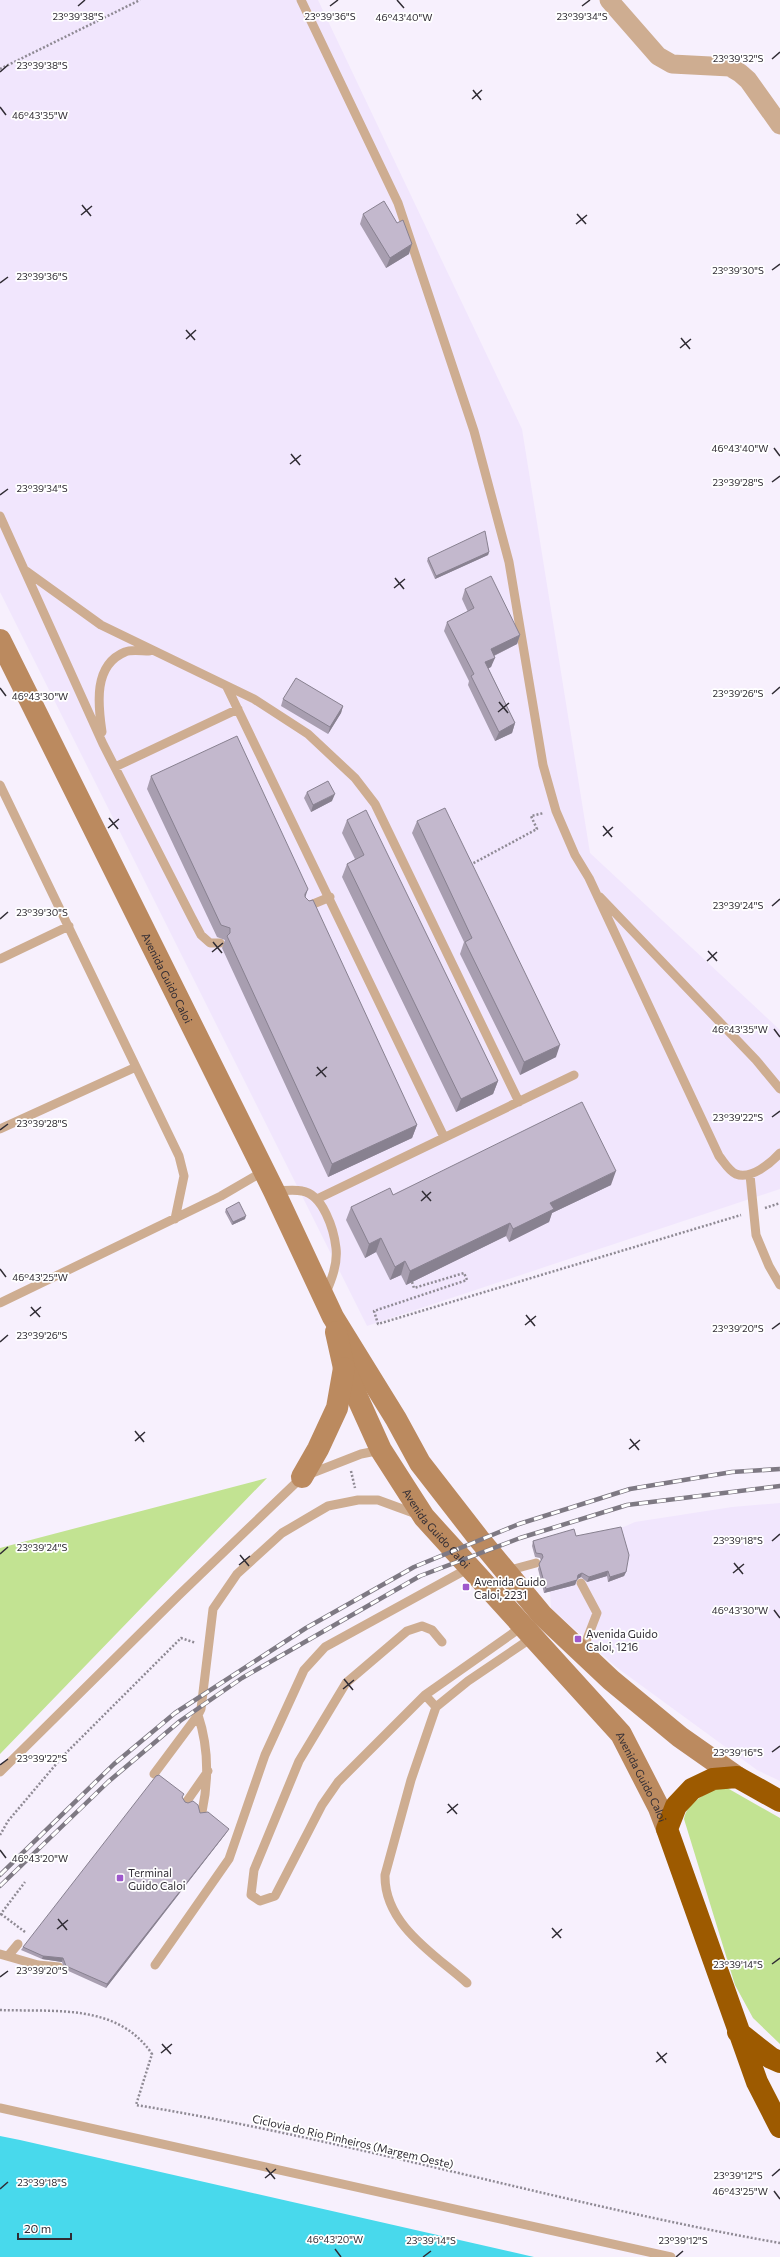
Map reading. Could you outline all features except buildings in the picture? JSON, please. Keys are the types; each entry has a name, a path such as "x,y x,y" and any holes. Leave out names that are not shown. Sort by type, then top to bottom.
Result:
{"highway":[{"path":"780,1801 737,1777 713,1778 692,1789 676,1806 667,1828 738,2032 757,2082 780,2127"},
{"path":"738,2032 771,2058 780,2062"}],"main road":[{"name":"Avenida Guido Caloi","path":"0,640 274,1191 328,1308 396,1419 420,1462 542,1615 612,1680 680,1736 737,1777"},
{"name":"Avenida Guido Caloi","path":"328,1308 344,1368 381,1450 424,1517 621,1734 659,1808 667,1828"},
{"path":"302,1477 318,1449 337,1408 344,1368"},
{"path":"381,1450 415,1463 420,1462"}],"street":[{"path":"609,0 658,56 672,64 730,66 740,73 748,80 780,125"}],"lane":[{"path":"301,0 398,203 474,431 509,562 543,765 556,811 575,855 595,891 720,1156 728,1168 737,1174 750,1175 774,1160 780,1153"},
{"path":"0,516 103,744 201,934 210,943 220,943"},
{"path":"26,571 101,625 151,651 254,699 308,734 355,778 375,804 519,1102"},
{"path":"103,744 98,705 100,682 109,663 125,652 151,651"},
{"path":"227,687 330,897 444,1137"},
{"path":"115,767 238,709"},
{"path":"0,785 179,1156 184,1176 175,1219"},
{"path":"595,891 756,1060 780,1089"},
{"path":"306,907 330,897"},
{"path":"0,959 69,926"},
{"path":"0,1129 136,1067"},
{"path":"317,1199 574,1075"},
{"path":"0,1303 175,1219 264,1171"},
{"path":"750,1175 756,1235 769,1266 780,1285"},
{"path":"274,1191 302,1191 317,1199 330,1225 337,1249 328,1308"},
{"path":"0,1772 179,1595 302,1477 361,1454 381,1450"},
{"path":"154,1774 198,1715 213,1609 237,1574 282,1533 328,1506 358,1500 378,1500 424,1517"},
{"path":"506,1571 536,1563"},
{"path":"155,1965 229,1859 265,1755 304,1670 324,1647 469,1568"},
{"path":"581,1583 597,1612 582,1652"},
{"path":"442,1642 432,1630 422,1626 407,1631 346,1683 299,1761 254,1870 251,1895 260,1901 275,1896 322,1805 338,1782 425,1695 528,1632"},
{"path":"467,1983 404,1928 389,1903 385,1890 385,1875 411,1780 436,1707 528,1632"},
{"path":"425,1695 436,1707"},
{"path":"198,1715 204,1734 208,1770 202,1812"},
{"path":"187,1801 208,1770"},
{"path":"4,1955 18,1944"},
{"path":"4,1955 38,1965 59,1967"},
{"path":"0,2108 671,2257"}],"path":[{"path":"0,69 140,0"},
{"path":"465,860 468,866 537,829 531,816"},
{"path":"757,1210 780,1203"},
{"path":"412,1282 414,1288 464,1273 467,1280 374,1311 378,1324 742,1214"},
{"path":"0,1835 8,1821 63,1756 149,1672 174,1644 181,1638 192,1640 207,1652"},
{"path":"25,1882 1,1914 31,1937"},
{"name":"Ciclovia do Rio Pinheiros (Margem Oeste)","path":"0,2010 91,2013 129,2030 145,2044 152,2054 136,2105 225,2119 694,2227 780,2243"}],"shaded area":[{"path":"0,0 318,0 522,429 590,853 780,1030 780,1189 367,1326 0,592"},
{"path":"780,1503 780,1781 757,1770 616,1667 551,1608 548,1560 635,1522 732,1507"}],"green space":[{"path":"267,1478 0,1754 0,1548"},
{"path":"722,1785 780,1818 780,2044 753,2018 735,1985 684,1819 693,1803"}],"water":[{"path":"0,2136 20,2140 534,2257 0,2257"}],"railway":[{"path":"0,1875 114,1764 175,1713 306,1628 414,1567 519,1524 630,1489 732,1472 780,1469"},
{"path":"0,1886 108,1782 180,1721 242,1678 420,1576 520,1538 627,1505 780,1486"}],"place":[{"name":"Avenida Guido Caloi, 2231","path":"466,1587"},
{"name":"Avenida Guido Caloi, 1216","path":"578,1639"},
{"name":"Terminal Guido Caloi","path":"120,1878"}]}
